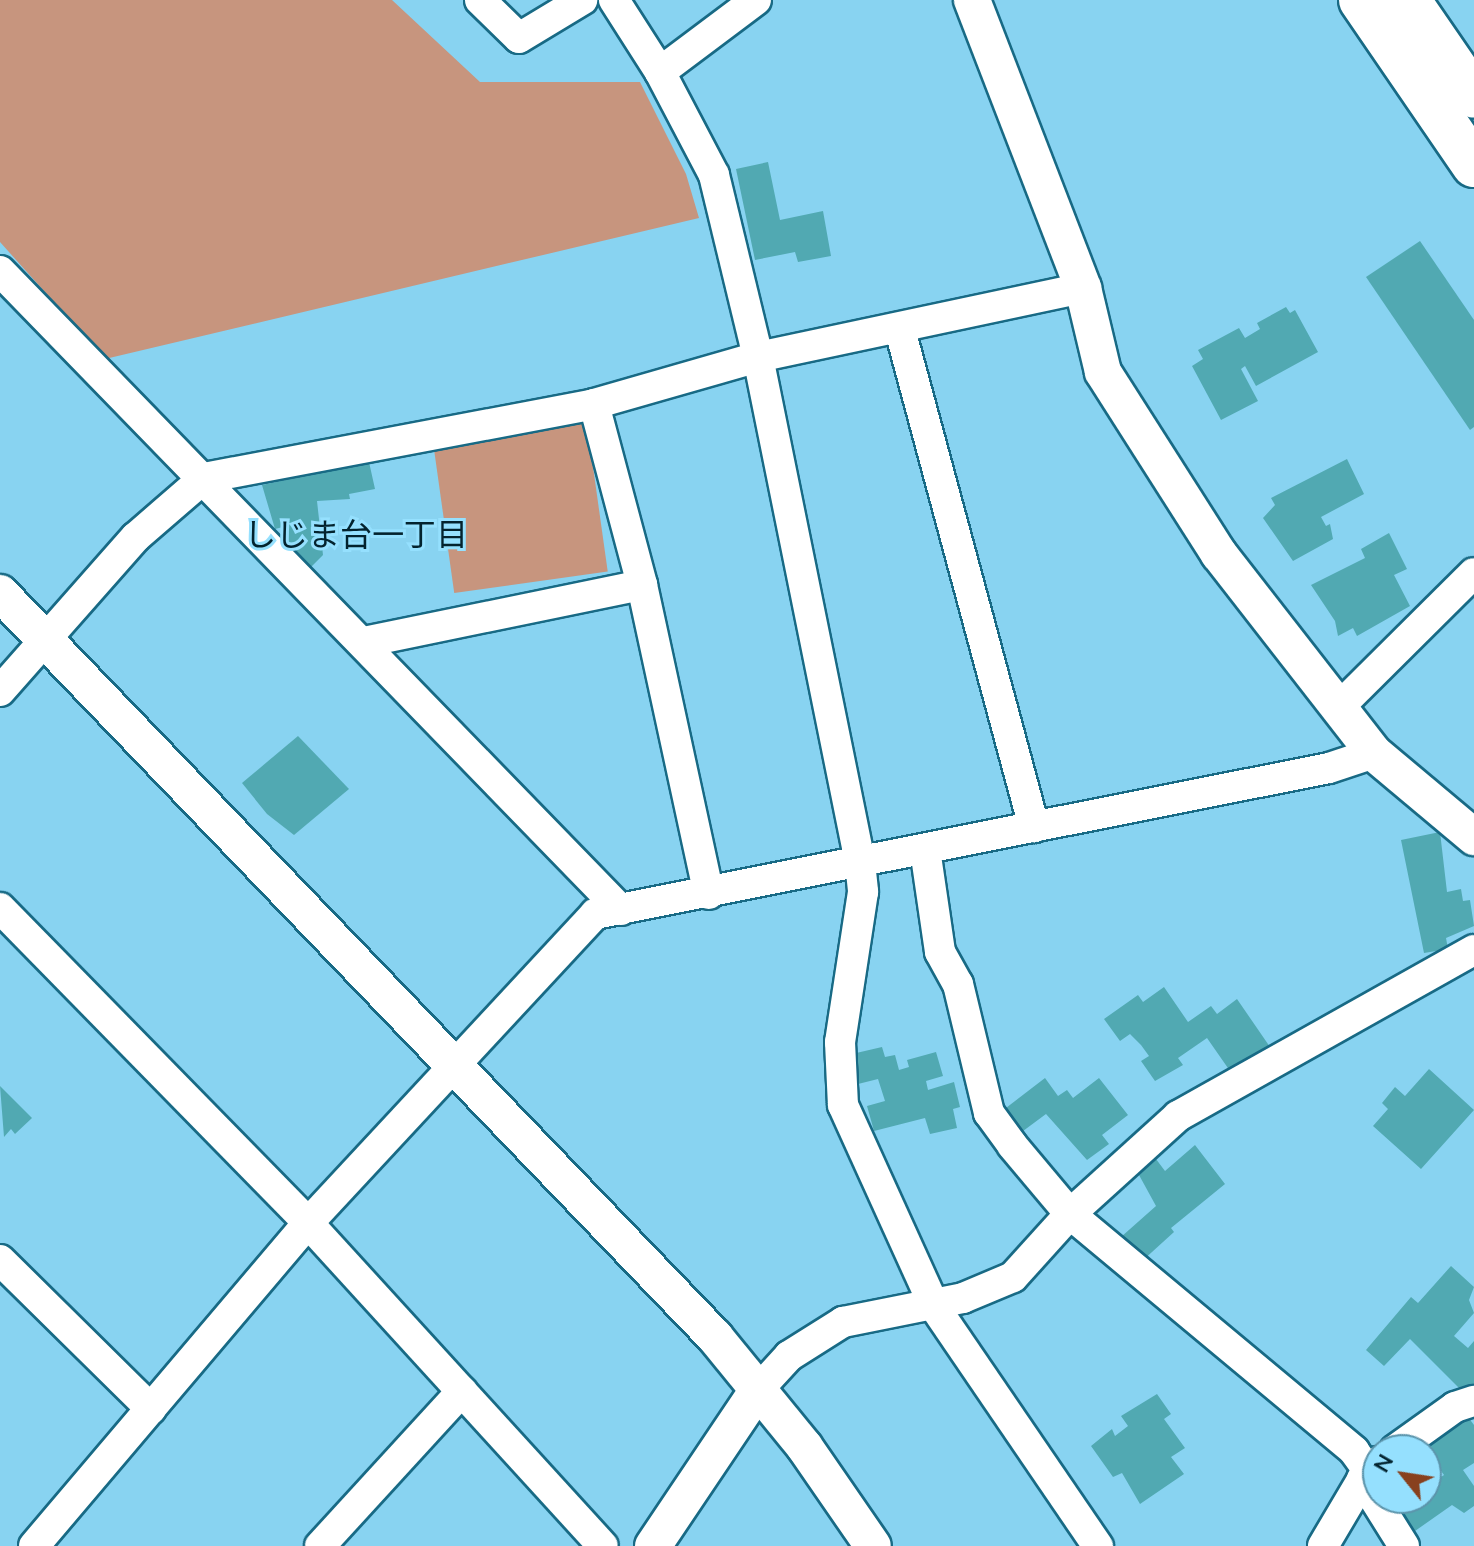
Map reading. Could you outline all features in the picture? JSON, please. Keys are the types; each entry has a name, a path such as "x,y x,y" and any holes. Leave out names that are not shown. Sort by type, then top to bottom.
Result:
{"main road":[{"path":"1361,0 1474,165"},
{"path":"1408,0 1474,96"}],"street":[{"path":"480,0 519,38 582,0"},
{"path":"614,0 660,72 714,175 758,357 860,862 863,892 840,1042 843,1105 934,1306 1098,1546"},
{"path":"660,72 756,0"},
{"path":"972,0 1083,288 1103,372 1219,554 1341,705 1374,753 1474,837"},
{"path":"0,271 364,642 621,910"},
{"path":"0,691 136,537 204,478 594,404 758,357 900,330 1083,288"},
{"path":"900,330 1034,827"},
{"path":"594,404 642,585 709,894"},
{"path":"1341,705 1474,573"},
{"path":"364,642 642,585"},
{"path":"0,593 715,1337 804,1446 873,1546"},
{"path":"34,1546 308,1223 595,914 709,894 1329,768 1374,753"},
{"path":"925,849 940,952 958,984 989,1113 1070,1214 1354,1451 1362,1461"},
{"path":"0,908 308,1223 603,1546"},
{"path":"653,1546 757,1391 789,1356 843,1322 934,1306 1013,1277 1070,1214 1178,1116 1474,950"},
{"path":"0,1260 151,1409"},
{"path":"320,1546 462,1391"},
{"path":"1417,1434 1455,1407 1474,1401"},
{"path":"1323,1546 1362,1482"},
{"path":"1389,1514 1404,1546"}],"shaded area":[{"path":"0,0 392,0 480,82 640,82 686,174 699,218 105,359 0,242"},
{"path":"586,417 608,571 454,593 433,439"}],"building":[{"path":"768,162 780,220 823,211 831,256 798,262 795,252 755,260 736,169"},
{"path":"1420,241 1474,320 1474,427 1470,430 1366,277"},
{"path":"1286,307 1290,313 1295,310 1318,352 1256,386 1245,366 1241,369 1258,401 1221,420 1192,366 1203,359 1198,350 1239,328 1245,338 1260,329 1257,323"},
{"path":"1347,459 1364,494 1321,517 1326,526 1330,524 1333,539 1293,561 1263,518 1275,505 1271,498"},
{"path":"369,462 375,489 349,494 350,499 317,501 323,555 309,569 287,545 283,527 275,529 262,485"},
{"path":"1389,533 1407,569 1394,575 1410,606 1357,636 1353,628 1338,636 1335,621 1311,585 1365,558 1361,549"},
{"path":"298,736 349,789 294,835 267,814 242,783"},
{"path":"1440,832 1447,892 1461,889 1463,901 1470,900 1474,926 1446,938 1448,949 1424,953 1401,840"},
{"path":"1164,987 1188,1022 1211,1006 1217,1014 1237,999 1270,1047 1230,1071 1207,1038 1178,1058 1183,1065 1155,1081 1141,1061 1149,1056 1141,1045 1130,1034 1120,1041 1104,1019 1138,995 1143,1002"},
{"path":"882,1047 885,1057 895,1055 899,1070 909,1067 907,1060 936,1052 943,1076 926,1081 928,1090 954,1082 960,1107 953,1109 957,1128 930,1134 925,1118 874,1131 867,1106 885,1101 878,1079 854,1085 852,1054"},
{"path":"1429,1069 1474,1110 1421,1169 1373,1126 1388,1109 1382,1103 1395,1087 1405,1096"},
{"path":"1045,1078 1058,1096 1067,1090 1073,1098 1099,1078 1128,1115 1102,1135 1109,1144 1087,1160 1046,1114 1019,1134 1002,1111"},
{"path":"0,1086 32,1118 15,1134 11,1129 4,1137"},
{"path":"1195,1145 1225,1184 1171,1228 1174,1232 1141,1262 1121,1237 1156,1206 1139,1175 1156,1159 1165,1171"},
{"path":"1451,1266 1474,1287 1469,1300 1474,1313 1454,1336 1468,1348 1474,1341 1474,1385 1465,1394 1410,1339 1384,1366 1366,1350 1411,1297 1418,1303"},
{"path":"1157,1394 1171,1414 1164,1419 1185,1448 1171,1457 1184,1474 1140,1504 1122,1473 1113,1477 1091,1446 1112,1429 1115,1436 1128,1426 1121,1416"},
{"path":"1468,1417 1474,1425 1474,1463 1463,1470 1474,1486 1474,1506 1464,1513 1452,1505 1442,1512 1442,1434"},
{"path":"1403,1514 1439,1514 1415,1531"}],"district":[{"name":"しじま台一丁目","path":"356,534"}]}
